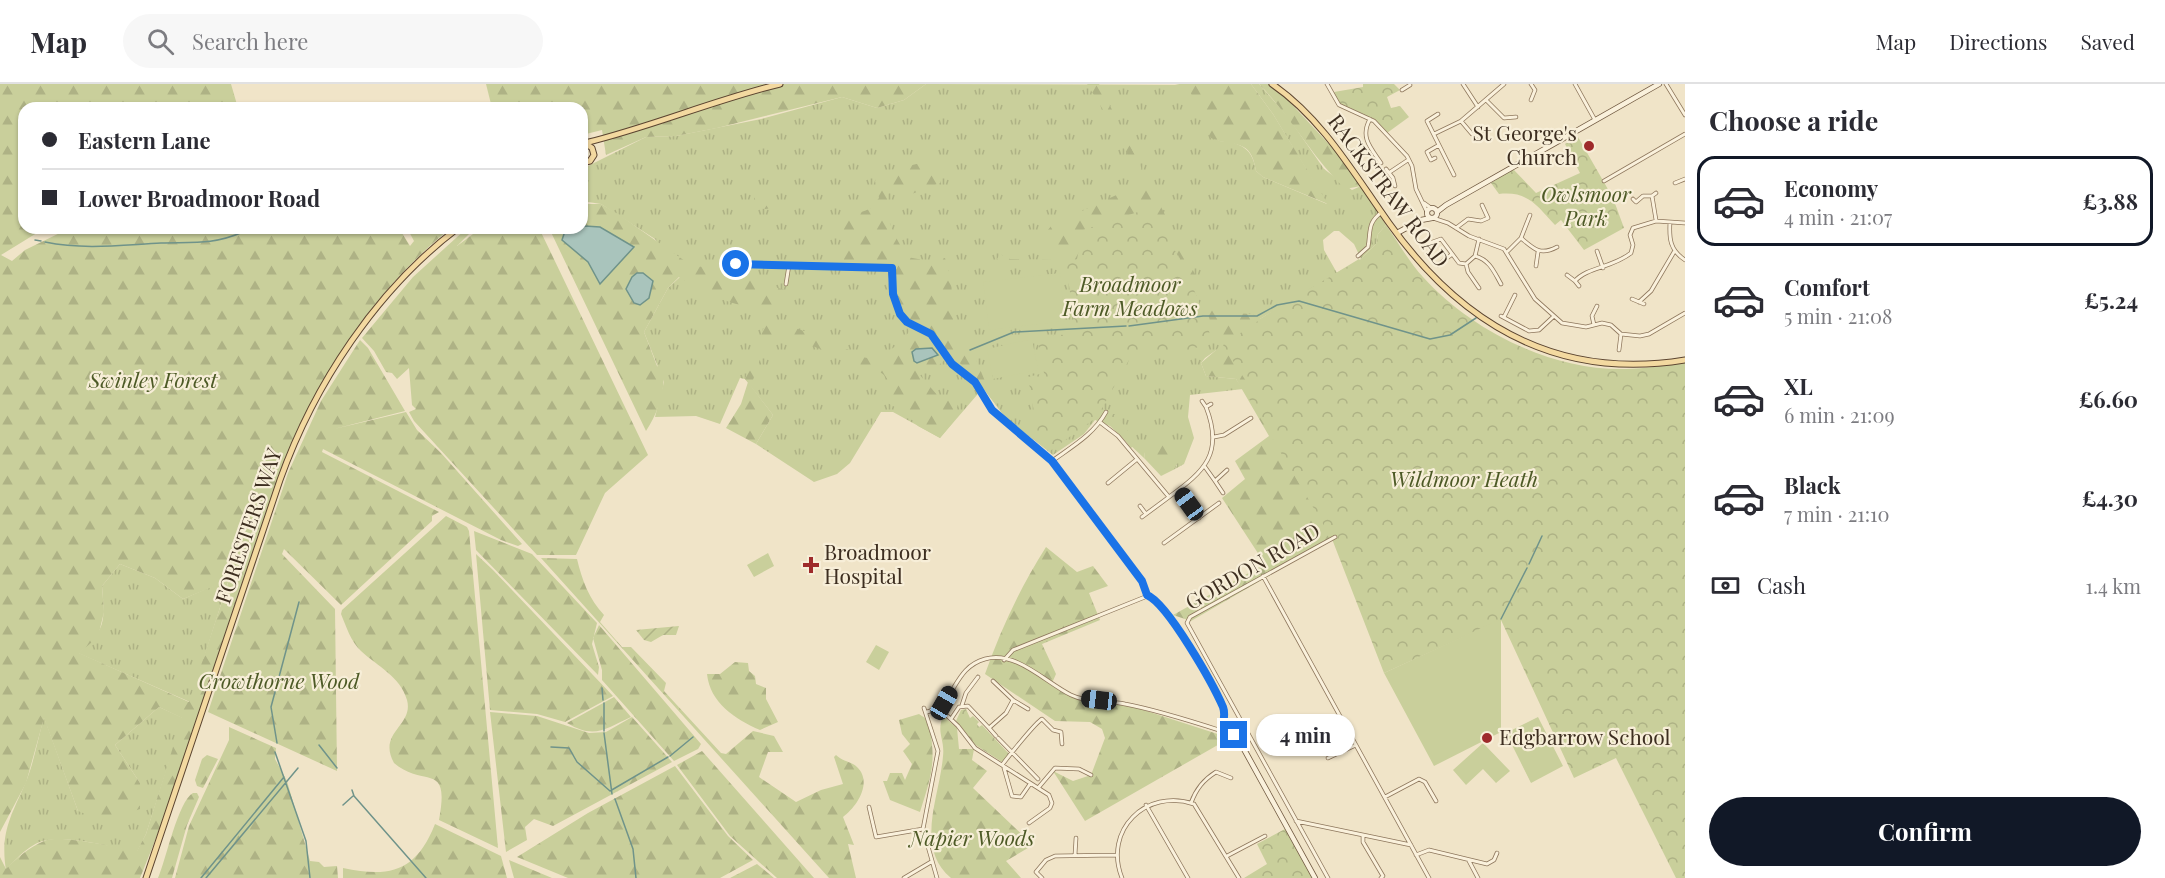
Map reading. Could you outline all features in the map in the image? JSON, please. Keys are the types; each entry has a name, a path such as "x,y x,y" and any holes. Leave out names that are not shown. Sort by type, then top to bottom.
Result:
{"main road":[{"path":"588,142 605,140 709,104 780,84"},
{"name":"RACKSTRAW ROAD","path":"1272,84 1295,102 1323,130 1426,270 1453,296 1487,321 1529,343 1563,354 1600,362 1640,364 1685,360"},
{"path":"588,161 605,140"},
{"path":"588,146 594,151"},
{"name":"FORESTERS WAY","path":"146,878 168,820 285,468 317,398 359,333 411,270 451,234"}],"street":[{"path":"1327,84 1339,105 1370,119 1409,159 1416,189 1432,213 1456,228 1494,243 1507,252 1522,280 1553,317 1573,327 1611,325 1622,334 1640,336 1650,334 1685,313"},
{"path":"1463,84 1478,106"},
{"path":"1434,135 1461,121 1504,84"},
{"path":"1531,84 1535,90 1531,100"},
{"path":"1575,84 1596,120"},
{"path":"1397,233 1659,84"},
{"path":"1666,84 1685,115"},
{"path":"1402,90 1410,86"},
{"path":"1486,100 1504,118 1516,117"},
{"path":"1438,114 1427,121 1454,175"},
{"path":"1370,119 1365,128 1365,138 1381,162"},
{"path":"1461,121 1472,134 1480,137 1484,134"},
{"path":"1604,181 1685,134"},
{"path":"1435,158 1431,160 1427,152 1439,145"},
{"path":"1390,172 1409,159"},
{"path":"1386,169 1390,172 1395,186"},
{"path":"1675,183 1685,178"},
{"path":"1633,199 1636,202 1644,195 1654,194 1656,221"},
{"path":"1456,228 1468,219 1481,221 1488,218 1482,206"},
{"path":"1358,256 1368,247 1368,230 1372,220 1382,212"},
{"path":"1507,252 1521,238 1530,215"},
{"path":"1575,281 1587,271 1603,268 1631,253 1633,245 1630,235 1633,228 1656,221 1685,223"},
{"path":"1670,222 1669,239 1674,252 1685,260"},
{"path":"1521,238 1538,252 1546,252 1557,247"},
{"path":"1427,244 1441,239 1459,263 1466,264 1475,256 1479,239"},
{"path":"1597,251 1603,268"},
{"path":"1536,266 1538,252"},
{"path":"1639,302 1651,291 1674,252"},
{"path":"1438,265 1451,255"},
{"path":"1475,256 1489,263 1501,284"},
{"path":"724,264 892,268 893,294 900,314 907,322 931,334 952,364 975,382 992,410 1052,461 1142,581 1147,595 1157,600 1171,618 1223,709 1222,731"},
{"path":"1466,264 1468,272 1479,288"},
{"path":"786,284 789,265"},
{"path":"1568,275 1579,286"},
{"path":"1515,296 1503,316 1530,331 1539,330 1553,317"},
{"path":"1632,299 1644,304"},
{"path":"1594,325 1592,316 1598,306"},
{"path":"1619,350 1622,334"},
{"path":"1140,506 1144,516 1205,467 1214,437 1206,406 1202,401"},
{"path":"1206,406 1211,404"},
{"path":"1052,461 1101,423 1106,412"},
{"path":"1214,437 1224,435 1251,418"},
{"path":"1101,423 1118,436 1169,497"},
{"path":"1108,483 1136,460"},
{"path":"1205,467 1223,493"},
{"path":"1215,482 1227,470"},
{"path":"1114,478 1116,483"},
{"path":"1179,490 1199,518"},
{"path":"1164,543 1219,503"},
{"name":"GORDON ROAD","path":"1296,821 1187,623 1190,617 1335,537"},
{"path":"1263,576 1429,878"},
{"path":"1004,660 1013,650 1147,595"},
{"path":"927,712 939,708 966,669 984,659 1004,660 1045,677 1073,697 1125,704 1234,735 1315,878"},
{"path":"951,720 978,677"},
{"path":"993,681 1012,700 1028,709"},
{"path":"989,728 1006,713 1012,700"},
{"path":"962,705 968,706 1038,779"},
{"path":"924,708 938,751 923,817 923,829 937,878"},
{"path":"939,708 975,748 1049,795 1052,803 1050,808 1029,823"},
{"path":"1003,766 1036,722 1042,719 1053,730 1061,732 1062,744"},
{"path":"1328,758 1356,745"},
{"path":"1003,766 1012,796 1021,797 1030,784"},
{"path":"1038,788 1055,768 1078,769 1091,775"},
{"path":"1231,778 1216,772 1195,791 1193,804 1239,878"},
{"path":"1385,797 1419,779 1425,782 1436,801"},
{"path":"1122,878 1116,855 1118,843 1129,819 1146,805 1165,800 1193,804"},
{"path":"1146,805 1188,878"},
{"path":"869,807 876,837 923,829"},
{"path":"1296,821 1411,845"},
{"path":"1296,821 1328,878"},
{"path":"1226,856 1265,836"},
{"path":"1363,836 1382,878"},
{"path":"1075,855 1076,838"},
{"path":"1416,855 1429,850 1487,864 1494,860 1497,853"},
{"path":"1036,872 1048,858 1075,855 1116,855"},
{"path":"1468,860 1478,878"},
{"path":"904,878 931,862"},
{"path":"1031,868 1042,878"}],"green space":[{"name":"Crowthorne Wood","path":"0,84 231,84 236,102 18,102 18,234 35,234 1,255 12,261 25,250 58,234 403,234 410,246 414,241 410,234 444,234 410,265 375,305 345,347 319,391 297,437 258,535 181,769 140,878 0,878 0,857 6,869 33,847 52,839 76,840 137,851 146,834 182,718 159,707 115,745 140,783 140,809 103,821 78,811 44,718 26,783 0,832","holes":["120,564 155,578 183,599 229,580 189,702 79,653 98,637 104,612 102,586"]},
{"path":"486,84 926,84 904,100 877,108 842,97 717,128 676,136 646,137 606,155 602,130 588,134 588,102 490,102"},
{"path":"926,84 1184,85 1191,90 1219,141 1234,143 1245,148 1252,157 1256,171 1263,177 1327,204 1273,114 1251,84 1259,84 1288,117 1324,169 1352,190 1361,186 1386,225 1378,234 1376,244 1361,259 1354,244 1339,231 1334,231 1323,240 1324,250 1337,273 1260,319 1205,358 1201,363 1206,376 1236,379 1243,389 1190,395 1188,417 1194,438 1184,464 1175,469 1177,465 1144,452 1145,459 1110,426 1095,420 1084,434 1053,455 1005,417 983,388 940,438 893,412 881,412 850,463 837,474 814,482 756,444 773,415 745,379 740,378 720,424 696,416 655,417 664,382 644,332 668,288 680,277 655,239 601,204 588,202 588,166 646,137 676,136 761,119 842,97 877,108 904,100"},
{"path":"1087,84 1099,84 1214,312 1252,314 1260,319 1359,259 1379,291 1332,539 1191,621 1173,615 1265,564 1222,498 1245,479 1235,461 1269,436 1236,379 1206,376 1201,363 1223,344 1173,245 1066,262 1055,266 1001,263 997,259 1000,254 1010,259 1053,260 1043,236 1052,225 1142,183 1110,121"},
{"path":"1175,84 1251,84 1273,114 1328,204 1263,177 1256,171 1254,160 1246,148 1211,138 1194,98 1183,86"},
{"path":"1259,84 1273,84 1339,155 1361,186 1345,189 1333,177"},
{"path":"1363,84 1394,84 1400,90 1387,97 1391,108 1400,106 1409,117 1387,133 1373,119 1339,105 1334,92 1363,87"},
{"name":"Owlsmoor Park","path":"1578,137 1613,198 1624,228 1584,250 1561,220 1555,225 1532,201 1518,195 1499,194 1491,183 1513,169 1536,193 1580,173 1565,144"},
{"path":"929,161 941,179 940,183 909,195 889,192 886,208 890,225 907,257 929,261 945,258 951,279 954,329 958,335 967,338 992,398 1005,417 973,374 950,355 938,366 919,374 938,396 947,401 956,396 959,399 954,421 940,438 918,426 906,413 882,400 890,383 886,376 853,362 842,352 847,349 864,357 875,357 898,344 909,331 897,311 888,270 844,262 841,219 870,209 879,198 875,181 879,173"},
{"path":"765,187 773,190 776,198 773,206 765,209 757,206 754,198 757,190"},
{"path":"588,204 601,204 618,214 692,266 718,268 751,261 760,283 785,290 789,299 773,313 774,321 825,338 828,344 825,350 776,333 766,341 751,386 773,415 756,444 726,428 741,404 748,382 745,379 768,316 764,311 709,294 679,277 668,288 644,332 657,366 663,369 664,377 660,401 646,431 552,234 588,234"},
{"name":"Broadmoor Farm Meadows","path":"1147,209 1167,237 1186,272 1212,342 1190,350 1129,360 1097,417 1050,451 1021,430 1035,418 1028,377 1044,373 1037,338 1076,333 1066,265 1077,259 1083,230"},
{"name":"Wildmoor Heath","path":"1386,225 1418,271 1443,297 1489,330 1515,344 1542,355 1598,368 1633,369 1685,362 1685,878 1676,878 1616,758 1574,778 1501,620 1384,673 1332,539 1246,394 1251,389 1223,345 1281,305 1361,259 1376,244 1378,234"},
{"path":"460,234 469,234 457,246 473,234 542,234 648,455 605,493 576,555 537,555 414,421 409,412 416,409 412,405 409,368 397,379 392,373 386,372 374,351 362,338 413,277"},
{"path":"1060,273 1065,321 989,330 983,282"},
{"path":"1032,339 1038,370 993,379 987,349"},
{"name":"Crowthorne Wood","path":"360,340 368,348 405,411 334,429 406,412 417,430 441,453 522,544 518,546 501,540 323,449 322,452 439,512 432,516 432,521 341,605 284,549 282,554 335,609 337,771 208,712 288,473 321,401"},
{"path":"1111,414 1116,414 1136,443 1131,448 1110,422"},
{"path":"1161,442 1175,452 1177,464 1175,469 1161,476 1145,459 1144,452 1149,446"},
{"name":"Crowthorne Wood","path":"446,516 467,527 469,531 498,848 439,820 441,789 438,782 405,770 394,763 390,744 392,736 406,716 407,700 394,678 357,647 341,614 342,610"},
{"path":"474,531 532,554 597,623 592,644 599,667 598,675 476,550"},
{"path":"1046,547 1077,572 1093,566 1108,586 1089,593 1100,620 1042,644 1056,674 1052,683 1073,697 1125,704 1230,738 1085,821 1053,771 1073,781 1091,775 1105,738 1102,729 1090,722 1055,721 985,674 1012,609"},
{"path":"768,553 774,566 754,577 747,565"},
{"path":"476,554 613,696 565,722 537,714 490,710"},
{"path":"541,558 577,559 587,589 604,615 600,622 622,647 631,647 666,683 664,691 721,753 726,754 753,731 774,736 783,752 768,752 759,777 796,802 821,790 843,784 834,757 836,755 857,767 862,773 863,787 858,801 843,817 854,845 848,844 856,878 829,878"},
{"path":"120,564 155,578 183,599 229,579 190,702 78,653 99,631 103,617 102,586"},
{"path":"1501,619 1501,732 1434,766 1384,673"},
{"path":"599,625 701,744 698,749 674,761 602,680 602,670 593,638"},
{"path":"679,626 676,635 663,635 651,642 644,640 636,630"},
{"path":"876,645 889,652 879,670 866,662"},
{"path":"735,662 748,663 749,671 755,676 756,684 766,688 766,699 778,722 760,730 733,715 718,702 707,674 720,674"},
{"path":"614,697 631,717 607,728 593,731 585,731 567,723"},
{"path":"159,707 183,718 146,834 137,852 81,841 48,840 30,847 6,870 4,845 8,825 28,776 44,717 78,811 140,783 115,745"},
{"path":"966,709 970,718 973,716 979,722 977,724 979,727 982,725 1010,755 1002,762 974,744 956,721 961,710"},
{"path":"490,712 537,716 589,733 606,732 632,717 672,762 553,826 534,819 525,827 527,840 506,852"},
{"path":"919,714 928,720 933,757 920,812 890,800 883,781 887,781 890,773 902,773 905,780 912,764 903,751 910,744 902,734 899,720"},
{"name":"Napier Woods","path":"943,716 957,728 959,749 974,749 972,760 987,771 973,788 1033,845 1006,861 1021,878 951,878 940,865 931,836 943,756 940,727"},
{"path":"1538,717 1563,766 1531,783 1506,733"},
{"name":"Crowthorne Wood","path":"229,727 276,748 275,759 287,781 310,861 319,862 324,867 337,866 338,878 175,878 189,826 229,740"},
{"path":"1483,743 1510,771 1496,783 1483,769 1466,785 1453,770"},
{"path":"702,751 814,878 777,878 730,836 677,765"},
{"name":"Crowthorne Wood","path":"207,755 218,759 203,788 197,786 195,780 202,759"},
{"path":"675,766 728,836 753,860 720,878 568,878 517,857 588,813"},
{"path":"193,793 197,793 199,797 187,825 172,878 158,878 177,819 182,807"},
{"path":"435,824 501,856 507,878 343,878 343,868 375,872 400,868 419,853"},
{"path":"1285,829 1312,878 1244,878 1267,864 1257,844"},
{"path":"509,860 552,878 514,878"},
{"path":"757,864 774,878 730,878"}],"water":[{"path":"588,226 600,227 634,247 600,284 588,262 562,240 564,234 588,234"},
{"path":"637,273 643,273 653,281 649,298 640,305 634,303 626,289 632,277"},
{"path":"932,348 938,355 917,363 914,361 912,352 916,349"}],"waterway":[{"path":"45,242 89,246 193,243 222,239 238,234"},
{"path":"35,240 41,241"},
{"path":"1129,326 1203,316 1257,316 1277,305 1299,301 1430,339 1450,335 1476,318"},
{"path":"970,350 1014,332 1126,326"},
{"path":"1529,564 1542,536"},
{"path":"1501,619 1527,568"},
{"path":"277,743 271,707 299,602"},
{"path":"602,688 603,700"},
{"path":"604,703 604,731"},
{"path":"604,733 612,794"},
{"path":"670,756 693,737"},
{"path":"319,745 337,768"},
{"path":"551,747 569,748 577,762 610,791 668,757"},
{"path":"275,752 306,841 310,878"},
{"path":"206,878 298,768"},
{"path":"201,878 284,777"},
{"path":"352,790 354,796 426,878"},
{"path":"343,805 353,796"},
{"path":"615,799 633,849 636,878"}],"place":[{"name":"St George's Church","path":"1589,146"},
{"name":"Broadmoor Hospital","path":"811,565"},
{"name":"Edgbarrow School","path":"1487,738"}],"route":[{"path":"736,264 886,266 892,268 893,294 900,314 907,322 931,334 948,360 975,382 992,410 1016,433 1034,445 1056,465 1142,581 1147,595 1157,600 1171,618 1223,709 1222,731 1234,735"}],"park label":[{"name":"Swinley Forest","path":"153,381"}]}
